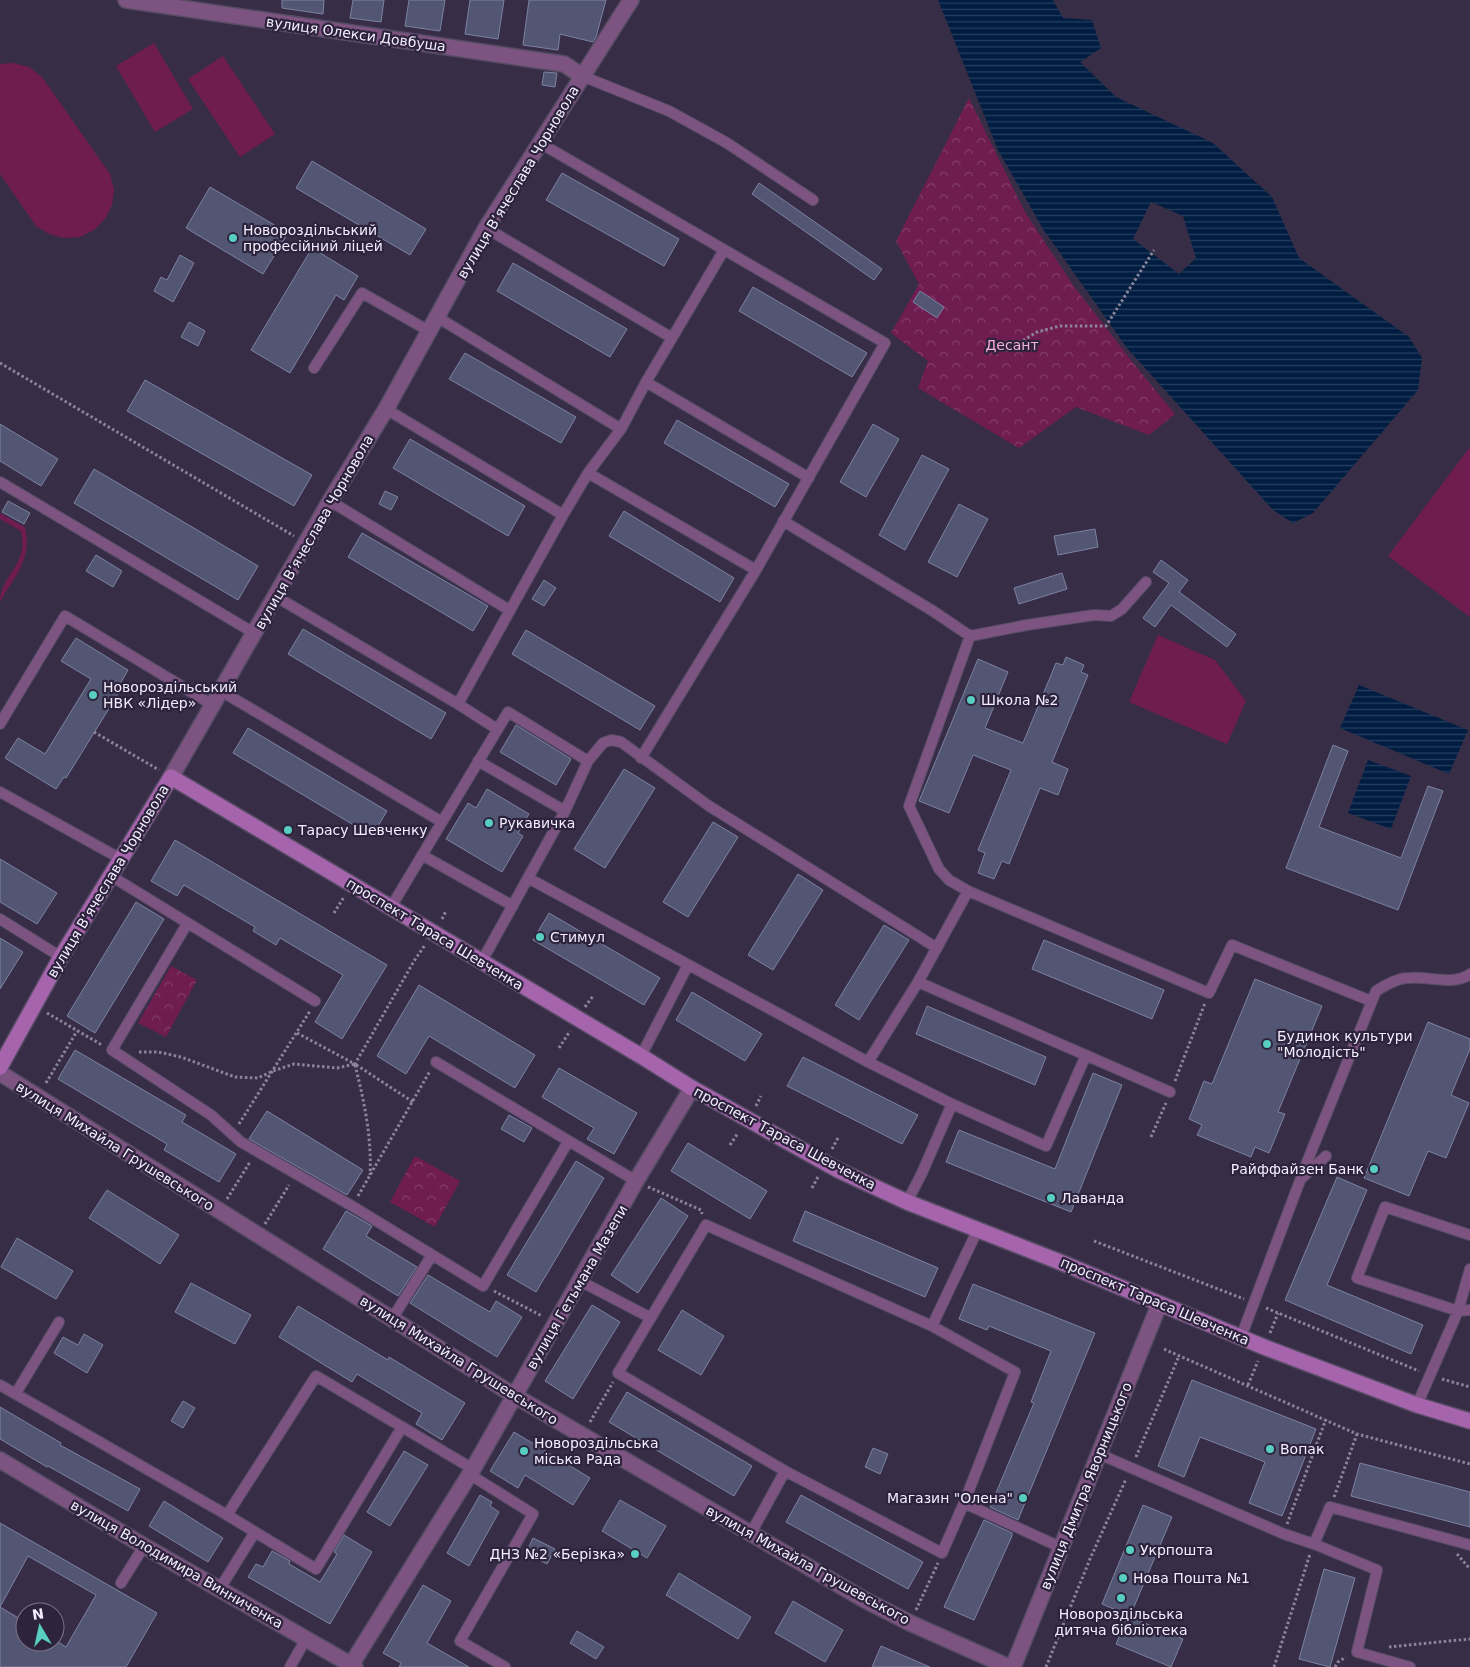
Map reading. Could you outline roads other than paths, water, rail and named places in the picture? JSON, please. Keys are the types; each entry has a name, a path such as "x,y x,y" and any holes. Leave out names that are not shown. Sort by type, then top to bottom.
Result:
{"street":[{"name":"вулиця Олекси Довбуша","path":"126,0 564,64 582,76"},
{"name":"вулиця Вʼячеслава Чорновола","path":"0,1066 61,957 121,859 166,774 213,705 330,501 386,409 486,228 631,0"},
{"name":"проспект Тараса Шевченка","path":"166,774 692,1088 838,1170 907,1202 978,1229 1264,1347 1416,1405 1470,1421"},
{"name":"вулиця Михайла Грушевського","path":"0,1073 515,1396 865,1600 910,1623 1011,1667"},
{"name":"вулиця Гетьмана Мазепи","path":"353,1666 515,1396 636,1181 692,1088"},
{"name":"вулиця Дмитра Яворницького","path":"1011,1667 1159,1304"},
{"name":"вулиця Володимира Винниченка","path":"0,1460 219,1590 353,1666"}],"lane":[{"path":"582,76 669,111 727,143 813,200"},
{"path":"540,143 885,343 756,570 641,758"},
{"path":"486,228 672,338"},
{"path":"458,704 563,515 588,473 621,429 646,382 724,250"},
{"path":"314,368 362,293 429,331"},
{"path":"438,317 621,429"},
{"path":"646,382 809,478"},
{"path":"386,409 563,515"},
{"path":"588,473 756,570"},
{"path":"0,482 254,633"},
{"path":"330,501 509,610"},
{"path":"783,521 933,611 970,636 1094,615 1111,616 1122,609 1146,582"},
{"path":"275,596 498,729"},
{"path":"0,724 64,616 213,705"},
{"path":"970,636 909,806 939,870 949,880 968,891 1209,993 1232,945 1371,1001"},
{"path":"221,691 442,822"},
{"path":"390,907 508,712 588,761"},
{"path":"482,961 565,811 588,761 603,743 611,740 621,742 709,806 937,948"},
{"path":"478,761 565,811"},
{"path":"0,792 121,859"},
{"path":"422,854 513,906"},
{"path":"111,876 315,1001"},
{"path":"528,878 868,1062 952,1104 1046,1146 1086,1055"},
{"path":"868,1062 918,982 968,891"},
{"path":"0,919 61,957"},
{"path":"187,924 112,1050 211,1115 233,1135 257,1151 352,1206 483,1286 568,1142"},
{"path":"641,1056 688,965"},
{"path":"1241,1337 1300,1179 1376,991 1387,984 1407,978 1450,980 1468,978"},
{"path":"918,982 1170,1092"},
{"path":"436,1062 636,1181"},
{"path":"907,1202 922,1173 952,1104"},
{"path":"1300,1179 1326,1156"},
{"path":"1470,1235 1385,1207 1357,1278 1458,1311 1470,1310"},
{"path":"706,1226 932,1326 1015,1372 964,1504 942,1553 785,1471 618,1372 651,1318 706,1226"},
{"path":"932,1326 978,1229"},
{"path":"392,1319 432,1255"},
{"path":"1416,1405 1466,1295 1470,1270"},
{"path":"580,1281 651,1318"},
{"path":"16,1393 59,1322"},
{"path":"227,1515 316,1376 402,1427 471,1471 533,1514 460,1641 505,1667"},
{"path":"0,1384 316,1568 402,1427"},
{"path":"1099,1454 1284,1534 1314,1544 1377,1570 1357,1652 1410,1667"},
{"path":"751,1534 785,1471"},
{"path":"964,1504 1060,1547"},
{"path":"1314,1544 1330,1507 1470,1545"},
{"path":"219,1590 255,1532"},
{"path":"121,1583 144,1546"},
{"path":"290,1667 306,1639"}],"water":[{"path":"938,0 1053,0 1063,18 1092,20 1101,48 1080,62 1116,97 1213,143 1272,197 1299,258 1409,337 1422,358 1418,390 1313,513 1293,523 1273,510 1127,348 1043,229 998,150","holes":["1151,202 1183,216 1196,258 1179,274 1133,239"]},
{"path":"1359,685 1468,730 1449,774 1340,728"},
{"path":"1368,760 1411,776 1391,829 1348,813"}],"place":[{"name":"Новороздільський професійний ліцей","path":"233,238"},
{"name":"Новороздільський НВК «Лідер»","path":"93,695"},
{"name":"Школа №2","path":"971,700"},
{"name":"Рукавичка","path":"489,823"},
{"name":"Тарасу Шевченку","path":"288,830"},
{"name":"Стимул","path":"540,937"},
{"name":"Будинок культури \"Молодість\"","path":"1267,1044"},
{"name":"Райффайзен Банк","path":"1374,1169"},
{"name":"Лаванда","path":"1051,1198"},
{"name":"Вопак","path":"1270,1449"},
{"name":"Новороздільська міська Рада","path":"524,1451"},
{"name":"Магазин \"Олена\"","path":"1023,1498"},
{"name":"Укрпошта","path":"1130,1550"},
{"name":"ДНЗ №2 «Берізка»","path":"635,1554"},
{"name":"Нова Пошта №1","path":"1123,1578"},
{"name":"Новороздільська дитяча бібліотека","path":"1121,1598"}],"park label":[{"name":"Десант","path":"1012,345"}]}
